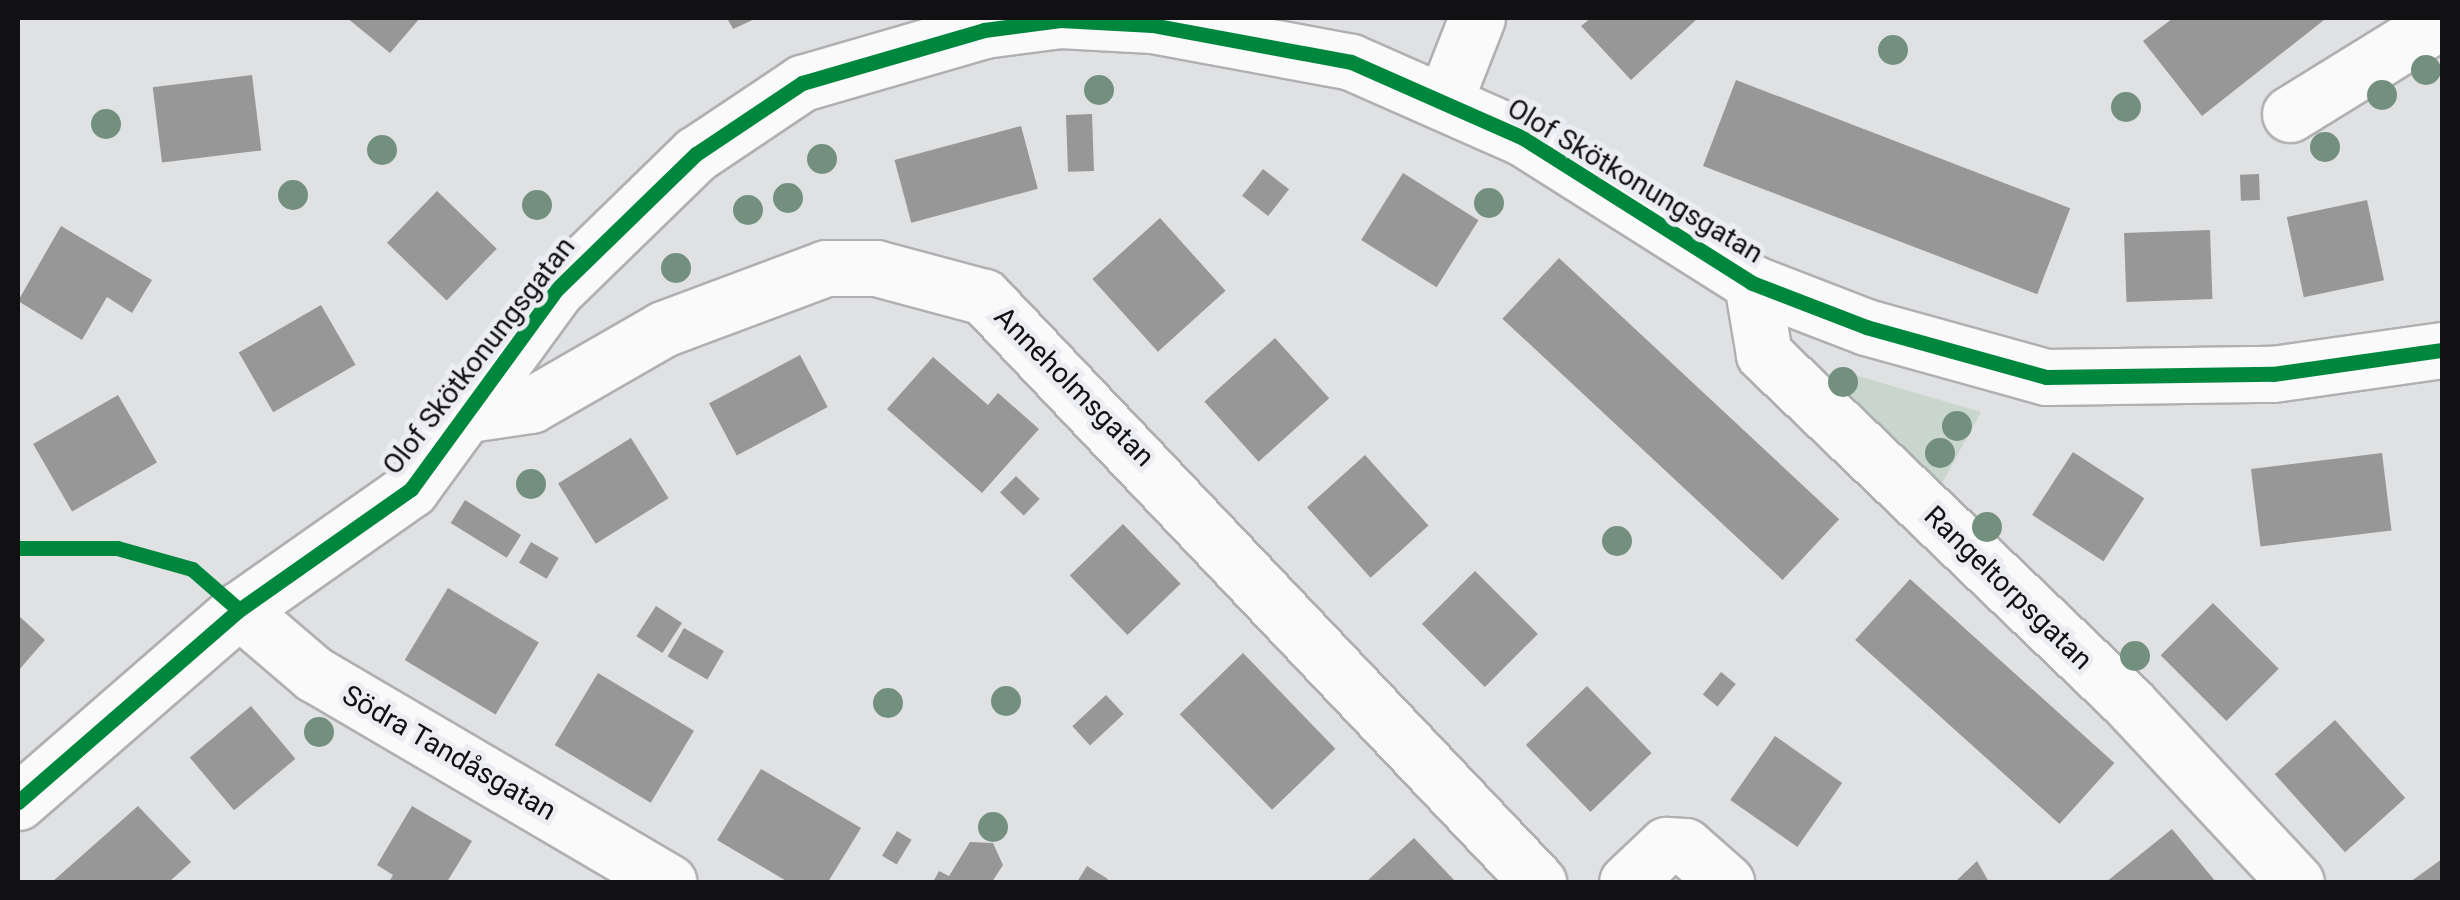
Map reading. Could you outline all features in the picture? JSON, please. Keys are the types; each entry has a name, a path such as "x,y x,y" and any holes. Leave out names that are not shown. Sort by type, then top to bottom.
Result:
{"street":[{"path":"1444,102 1477,18"},
{"name":"Olof Skötkonungsgatan","path":"18,802 239,610 376,518 469,414 556,289 696,154 802,82 926,30 1060,20 1152,25 1351,62 1523,138 1752,282 1866,328 2046,378 2277,374 2442,350"},
{"path":"2290,114 2442,20"},
{"name":"Anneholmsgatan","path":"469,414 531,405 663,329 826,268 876,268 984,297 1538,882"},
{"name":"Rangeltorpsgatan","path":"1752,282 1764,354 2128,702 2296,882"},
{"name":"Södra Tandåsgatan","path":"239,610 314,674 669,882"},
{"path":"1627,882 1666,845 1684,846 1726,882"}],"shaded area":[{"path":"1834,369 1981,412 1936,494 1825,381"}],"building":[{"path":"347,18 420,18 390,53"},
{"path":"727,18 757,18 733,29"},
{"path":"1591,18 1698,18 1631,80 1581,26"},
{"path":"2173,18 2324,20 2202,116 2143,41"},
{"path":"252,75 261,150 162,163 153,87"},
{"path":"1736,80 2070,208 2037,294 1703,166"},
{"path":"1092,114 1094,171 1068,172 1066,115"},
{"path":"1021,126 1038,189 911,223 894,160"},
{"path":"1263,169 1289,189 1268,216 1242,196"},
{"path":"1403,173 1478,220 1437,287 1361,240"},
{"path":"2259,174 2260,200 2241,201 2240,175"},
{"path":"437,191 497,249 447,300 387,243"},
{"path":"2367,200 2384,280 2304,297 2287,217"},
{"path":"1160,218 1226,291 1158,352 1092,279"},
{"path":"61,226 152,280 132,313 107,297 82,340 18,301"},
{"path":"2210,230 2212,299 2126,302 2124,233"},
{"path":"1559,258 1839,519 1783,580 1502,319"},
{"path":"321,305 356,365 273,412 239,352"},
{"path":"1275,338 1329,398 1259,462 1204,402"},
{"path":"800,355 828,407 737,455 709,403"},
{"path":"933,357 988,405 998,393 1039,429 982,493 887,409"},
{"path":"118,395 157,463 72,512 33,444"},
{"path":"631,438 669,498 596,544 558,484"},
{"path":"2073,452 2144,498 2103,561 2032,515"},
{"path":"2382,453 2392,530 2260,547 2251,469"},
{"path":"1365,455 1429,526 1371,578 1307,507"},
{"path":"1016,476 1040,499 1024,515 1000,493"},
{"path":"465,500 521,535 507,558 451,523"},
{"path":"1123,524 1181,584 1127,635 1070,575"},
{"path":"531,542 559,558 547,579 519,563"},
{"path":"1475,571 1538,634 1485,687 1422,624"},
{"path":"1910,579 2114,763 2059,824 1855,640"},
{"path":"448,588 539,643 496,715 405,660"},
{"path":"2213,603 2279,669 2226,721 2161,655"},
{"path":"656,606 682,623 662,653 636,636"},
{"path":"18,615 45,640 18,671"},
{"path":"684,628 724,651 707,680 668,657"},
{"path":"1243,653 1335,749 1272,810 1180,714"},
{"path":"1721,672 1736,684 1718,706 1703,695"},
{"path":"598,673 694,731 651,803 555,745"},
{"path":"1587,686 1652,753 1590,812 1526,745"},
{"path":"1106,695 1124,714 1090,745 1072,726"},
{"path":"251,706 295,759 234,810 190,757"},
{"path":"2335,720 2405,798 2345,852 2275,774"},
{"path":"1775,736 1842,783 1797,847 1730,800"},
{"path":"761,769 861,828 828,882 788,882 717,840"},
{"path":"138,806 191,862 169,882 52,882"},
{"path":"412,806 472,841 447,882 389,882 393,875 377,865"},
{"path":"2172,829 2216,882 2106,882"},
{"path":"897,831 912,840 897,865 882,856"},
{"path":"1414,838 1456,882 1366,882"},
{"path":"970,842 993,843 1003,865 992,882 933,882 939,871 949,876"},
{"path":"2442,859 2442,882 2410,882"},
{"path":"1977,861 1989,882 1955,882"},
{"path":"1087,866 1108,879 1106,882 1077,882"}],"cycle path":[{"path":"18,802 239,610 411,489 557,289 696,154 802,83 984,30 1060,20 1152,25 1351,62 1523,138 1752,283 1866,327 2046,377 2273,374 2442,350"},
{"path":"18,548 117,548 192,569 239,610"}]}
